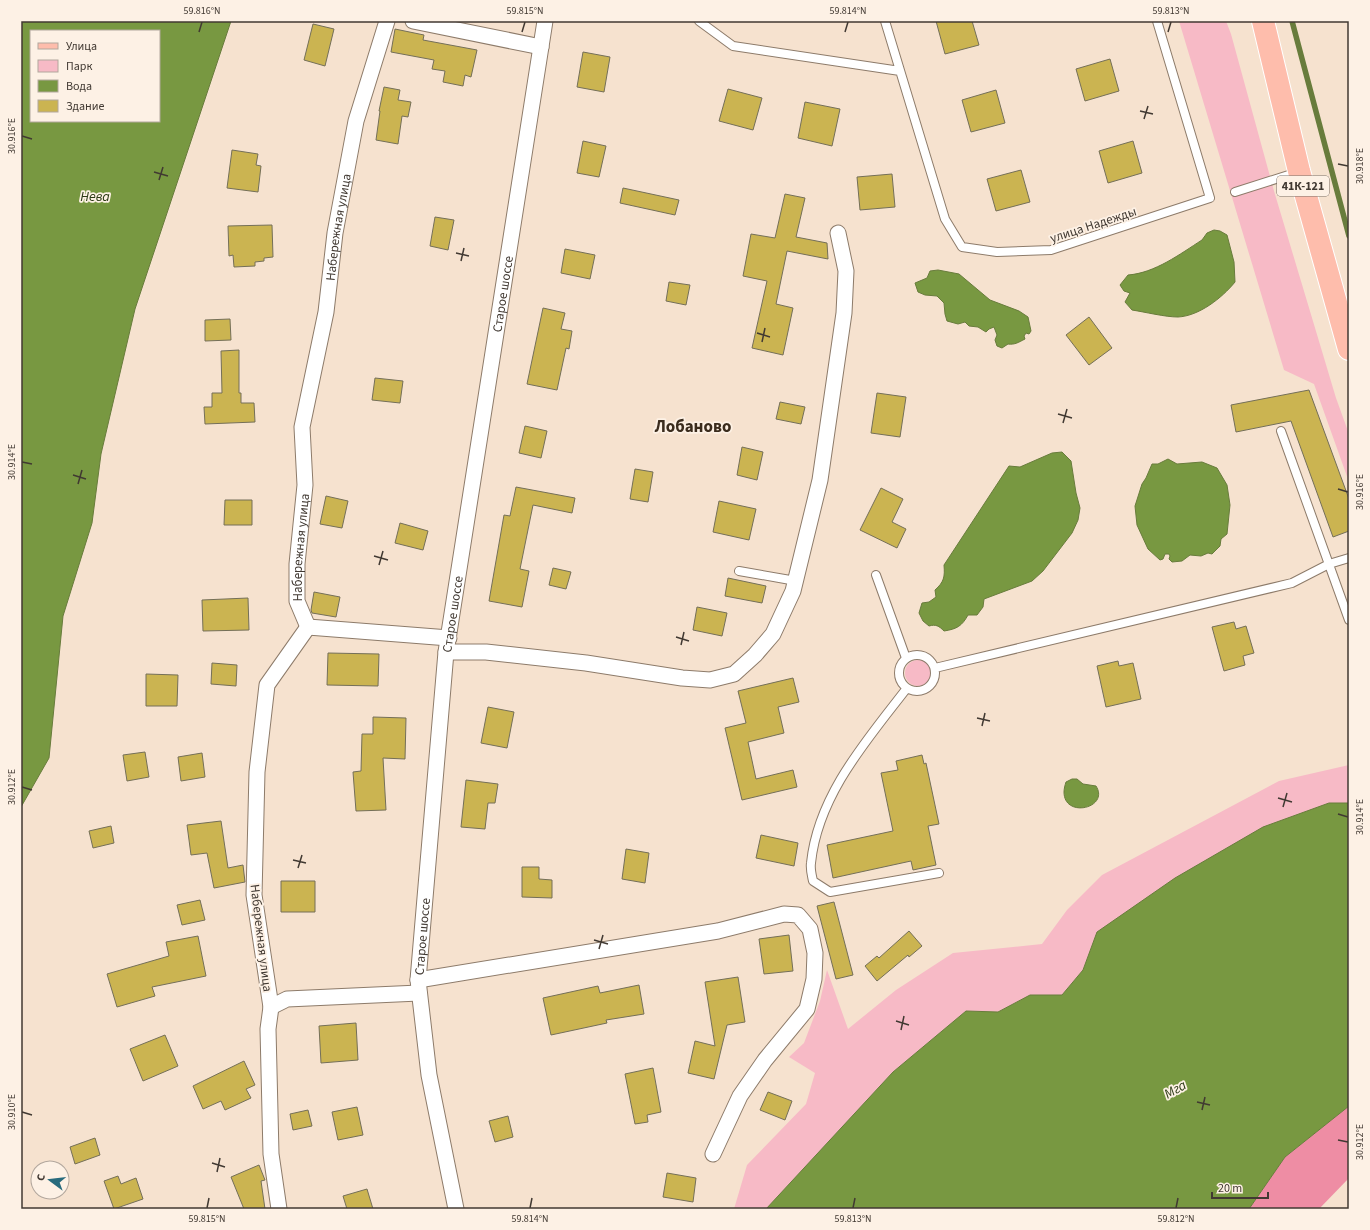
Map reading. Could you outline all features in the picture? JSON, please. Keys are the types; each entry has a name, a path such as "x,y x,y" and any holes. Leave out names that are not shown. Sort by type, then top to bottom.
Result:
{"main road":[{"name":"41К-121","path":"1263,21 1299,172 1343,309 1349,349"}],"street":[{"name":"Набережная улица","path":"279,1209 271,1154 268,1029 271,1008 254,896 257,772 267,685 308,627 297,600 297,564 305,485 302,427 326,312 335,233 356,121 386,21"},
{"path":"413,21 541,47"},
{"name":"Старое шоссе","path":"456,1209 429,1076 419,987 448,645 545,21"},
{"path":"308,627 448,645 486,652 586,663 682,678 710,680 734,674 755,656 773,634 793,592 820,480 844,313 846,271 838,233"},
{"path":"271,1008 287,999 419,987 718,931 784,914 798,915 810,929 815,953 814,979 807,1009 765,1060 740,1096 713,1154"}],"lane":[{"path":"699,21 733,46 900,71"},
{"name":"улица Надежды","path":"885,21 945,219 962,247 997,252 1052,250 1210,198 1157,21"},
{"path":"1235,192 1299,172"},
{"path":"1281,431 1349,620"},
{"path":"935,668 1292,582 1329,564 1349,558"},
{"path":"739,571 796,581"},
{"path":"876,575 906,658"},
{"path":"913,655 920,655 926,657 932,662 935,668 935,675 928,687 921,690 914,690 908,688 902,683 899,670 906,658 913,655"},
{"path":"908,688 866,741 839,783 820,823 810,864 813,881 830,892 939,873"}],"green space":[{"path":"1179,21 1226,21 1231,34 1274,191 1336,398 1349,434 1349,482 1314,384 1284,370"},
{"path":"918,660 927,664 931,673 927,682 918,686 909,682 905,673 909,664"},
{"path":"1349,765 1349,803 1329,803 1097,932 1083,970 1062,995 1030,995 998,1012 966,1011 893,1072 766,1209 734,1209 747,1165 806,1104 815,1073 789,1057 804,1043 820,1001 827,970 848,1029 896,990 953,953 1042,944 1067,910 1102,875 1279,781"}],"shaded area":[{"path":"1349,1106 1349,1178 1319,1209 1249,1209 1285,1157"}],"water":[{"name":"Нева","path":"21,21 231,21 135,309 101,454 92,523 63,616 49,758 21,807"},
{"path":"1214,230 1220,231 1227,235 1234,262 1235,282 1224,294 1202,310 1186,316 1167,316 1132,310 1125,302 1130,293 1124,291 1120,285 1128,275 1148,271 1167,262 1202,240 1207,233"},
{"path":"938,270 959,274 990,300 1019,311 1028,317 1031,331 1029,334 1026,333 1024,336 1025,339 1015,344 1008,344 1002,348 997,346 995,340 997,335 994,327 986,332 978,327 969,326 965,322 958,324 947,321 944,303 937,296 925,295 918,292 915,283 927,278 930,271"},
{"path":"1062,452 1071,461 1080,508 1078,520 1072,533 1043,571 1032,581 984,599 983,607 977,615 968,615 964,622 956,628 944,631 934,625 929,626 923,621 919,613 922,603 929,602 936,597 935,590 943,579 944,565 1009,466 1020,467 1052,453"},
{"path":"1168,459 1177,464 1202,462 1217,468 1227,485 1230,505 1227,534 1221,539 1220,546 1212,554 1208,553 1201,556 1190,555 1182,561 1172,562 1169,559 1169,554 1165,554 1163,559 1160,560 1148,549 1137,525 1135,506 1142,484 1152,464 1158,464"},
{"path":"1072,779 1077,779 1083,784 1096,786 1099,794 1097,800 1092,805 1078,808 1071,806 1066,800 1064,791 1066,782"},
{"name":"Мга","path":"1329,803 1349,803 1349,1106 1285,1157 1249,1209 766,1209 893,1072 966,1011 998,1012 1030,995 1062,995 1083,970 1097,932 1175,878 1263,827"}],"building":[{"path":"936,21 972,21 979,45 945,54"},
{"path":"313,24 334,29 325,66 304,60"},
{"path":"395,29 424,35 423,40 477,50 471,77 465,75 463,86 443,82 445,71 432,69 434,60 391,52"},
{"path":"583,52 610,57 604,92 577,87"},
{"path":"1110,59 1119,91 1085,101 1076,69"},
{"path":"384,87 400,90 398,100 411,102 408,117 402,116 398,144 376,140 379,111"},
{"path":"728,89 762,98 753,130 719,121"},
{"path":"996,90 1005,123 971,132 962,100"},
{"path":"805,102 840,109 832,146 798,138"},
{"path":"583,141 606,146 599,177 577,173"},
{"path":"1133,141 1142,173 1108,183 1099,151"},
{"path":"232,150 258,154 256,165 261,166 258,192 227,188"},
{"path":"1021,170 1030,202 996,211 987,179"},
{"path":"892,174 895,207 860,210 857,177"},
{"path":"623,188 679,200 675,215 620,203"},
{"path":"785,194 805,198 796,237 827,243 828,259 787,251 776,304 793,308 783,355 752,348 767,281 743,276 751,234 775,238"},
{"path":"435,217 454,220 448,250 430,246"},
{"path":"272,225 273,257 264,258 264,261 255,262 255,266 234,267 233,255 229,256 228,226"},
{"path":"565,249 595,255 590,279 561,273"},
{"path":"669,282 690,285 686,305 666,301"},
{"path":"543,308 565,313 561,329 572,331 569,349 566,348 557,390 527,384"},
{"path":"1089,317 1112,348 1089,365 1066,335"},
{"path":"230,319 231,340 205,341 205,320"},
{"path":"239,350 239,393 241,393 241,403 254,403 255,422 205,424 204,407 212,407 212,393 222,393 221,351"},
{"path":"375,378 403,381 400,403 372,400"},
{"path":"1309,390 1349,499 1349,531 1333,537 1291,421 1236,432 1231,405"},
{"path":"877,393 906,397 900,437 871,433"},
{"path":"780,402 805,407 801,424 776,419"},
{"path":"525,426 547,431 541,458 519,453"},
{"path":"742,447 763,452 757,480 737,475"},
{"path":"635,469 653,472 648,502 630,499"},
{"path":"516,487 575,498 572,513 533,505 520,569 529,571 522,607 489,601 504,515 510,516"},
{"path":"881,488 903,499 892,522 906,529 897,548 860,530"},
{"path":"326,496 348,501 342,528 320,524"},
{"path":"225,500 252,500 252,525 224,525"},
{"path":"719,501 756,509 749,540 713,532"},
{"path":"400,523 428,531 423,550 395,543"},
{"path":"553,568 571,572 566,589 549,585"},
{"path":"728,578 766,586 762,603 725,596"},
{"path":"314,592 340,597 336,617 312,613 311,610"},
{"path":"248,598 249,630 203,631 202,600"},
{"path":"697,607 727,613 722,636 693,630"},
{"path":"1234,622 1236,629 1246,626 1254,653 1243,656 1245,665 1224,671 1212,627"},
{"path":"328,653 379,654 378,686 327,685"},
{"path":"1118,661 1119,666 1133,663 1141,699 1106,707 1097,666"},
{"path":"212,663 237,665 236,686 211,684"},
{"path":"146,674 178,675 177,706 146,706"},
{"path":"793,678 799,702 778,707 784,733 748,742 756,779 793,770 797,787 742,800 725,728 746,723 738,691"},
{"path":"488,707 514,712 507,748 481,743"},
{"path":"373,717 406,718 405,759 383,758 386,810 356,811 353,772 361,771 362,734 373,734"},
{"path":"145,752 149,777 127,781 123,755"},
{"path":"202,753 205,777 181,781 178,757"},
{"path":"922,755 924,764 926,763 939,824 928,826 936,865 913,870 911,861 833,878 827,845 893,831 881,773 898,770 896,761"},
{"path":"466,780 498,784 495,803 488,803 485,829 461,827"},
{"path":"221,821 228,868 243,865 245,882 214,888 207,853 191,855 187,825"},
{"path":"111,826 114,843 93,848 89,831"},
{"path":"761,835 798,843 794,866 756,858"},
{"path":"626,849 649,853 645,883 622,879"},
{"path":"522,867 539,867 539,879 552,880 552,898 522,897"},
{"path":"281,881 315,881 315,912 281,912"},
{"path":"200,900 205,920 182,925 177,905"},
{"path":"834,902 853,975 836,979 817,906"},
{"path":"909,931 922,946 909,957 908,955 877,981 865,966 877,956 879,958"},
{"path":"789,935 793,971 764,974 759,939"},
{"path":"198,936 206,976 152,987 155,996 117,1007 107,974 169,956 166,942"},
{"path":"738,977 745,1022 727,1025 714,1079 688,1073 695,1041 715,1046 705,982"},
{"path":"639,985 644,1014 606,1020 607,1023 551,1035 543,998 598,986 600,993"},
{"path":"356,1023 358,1060 321,1063 319,1026"},
{"path":"165,1035 178,1066 143,1081 130,1049"},
{"path":"244,1061 255,1085 246,1089 251,1098 225,1110 221,1101 203,1109 193,1086"},
{"path":"653,1068 661,1112 647,1115 648,1122 635,1124 625,1074"},
{"path":"768,1092 792,1101 785,1120 760,1110"},
{"path":"357,1107 363,1135 338,1140 332,1112"},
{"path":"308,1110 312,1126 293,1130 290,1114"},
{"path":"508,1116 513,1137 495,1142 489,1121"},
{"path":"95,1138 100,1155 75,1164 70,1147"},
{"path":"259,1165 265,1180 261,1181 265,1209 244,1209 231,1177"},
{"path":"667,1173 696,1178 693,1202 663,1197"},
{"path":"118,1176 121,1184 136,1178 143,1199 114,1209 104,1181"},
{"path":"367,1189 373,1209 347,1209 343,1196"}],"waterway":[{"path":"1292,21 1349,236"}],"district":[{"name":"Лобаново","path":"693,426"}]}
